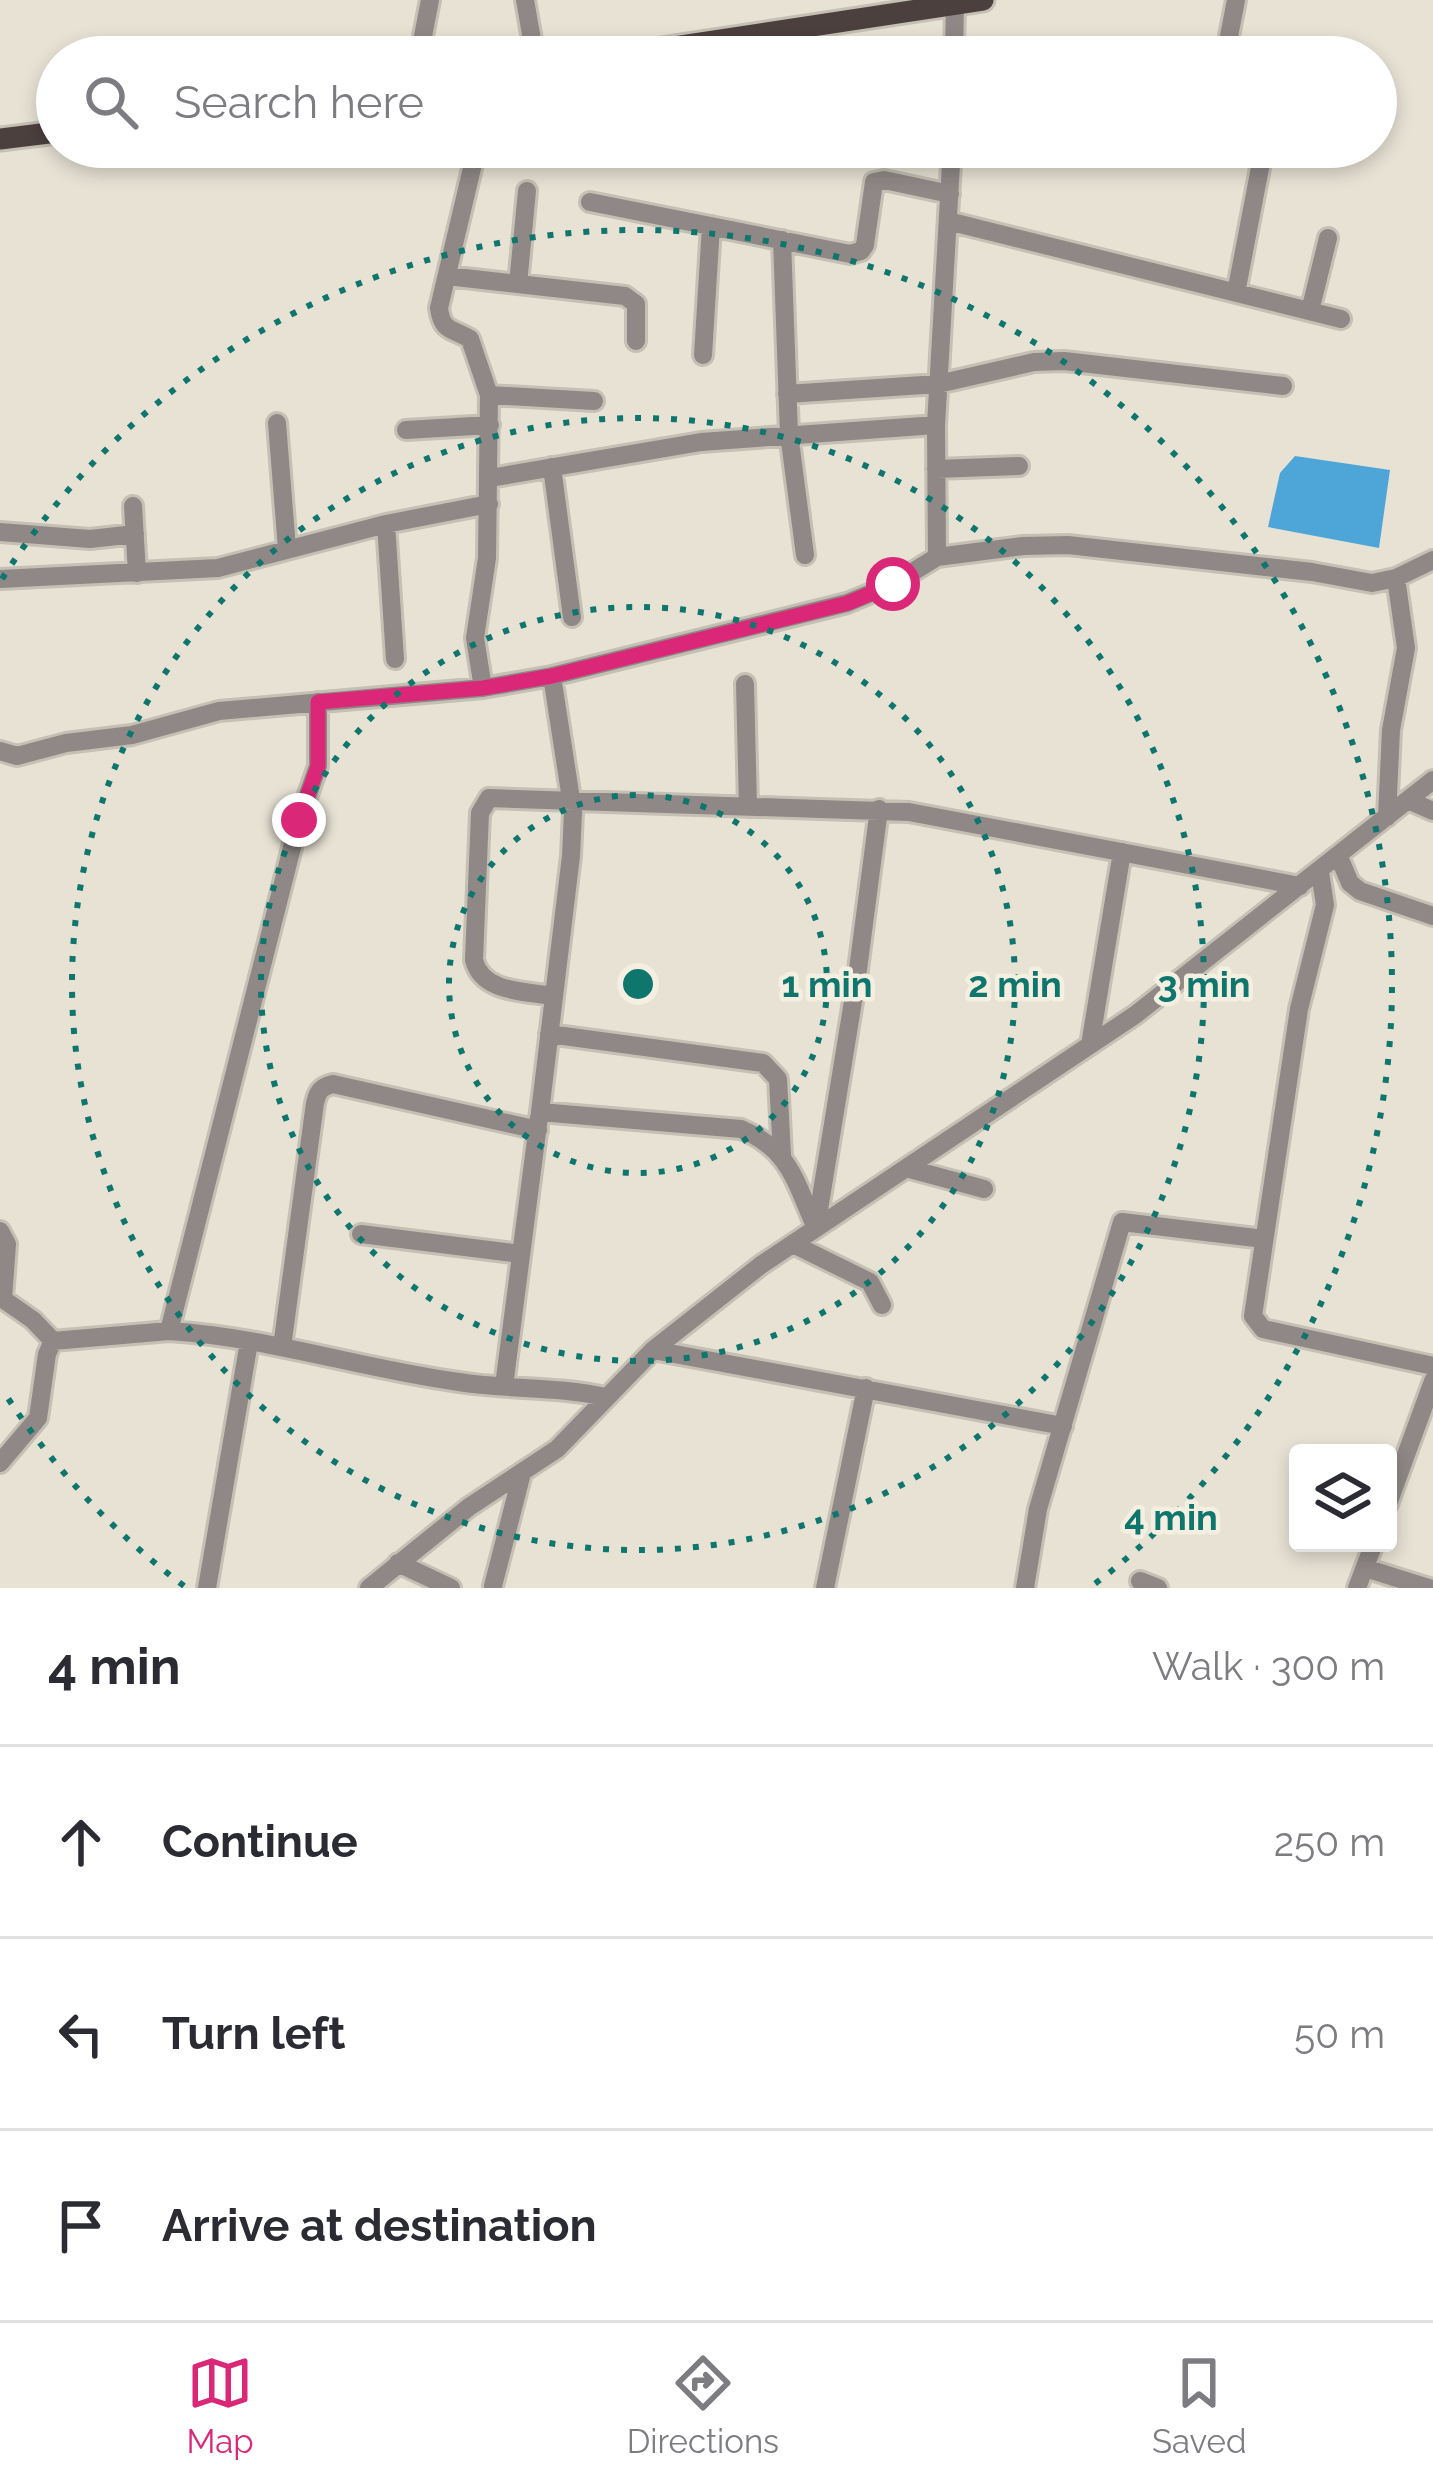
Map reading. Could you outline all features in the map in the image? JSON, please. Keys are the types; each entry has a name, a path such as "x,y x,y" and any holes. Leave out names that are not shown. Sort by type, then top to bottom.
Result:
{"main road":[{"path":"740,36 982,0"},
{"path":"0,140 36,135"}],"street":[{"path":"423,36 430,0"},
{"path":"525,0 531,36"},
{"path":"1230,36 1236,0"},
{"path":"954,36 955,2"},
{"path":"472,168 439,308 440,322 447,330 470,339 489,394 487,558 475,638 483,688"},
{"path":"937,557 936,425 951,168"},
{"path":"1236,293 1260,168"},
{"path":"590,202 856,254 865,245 874,182 950,194"},
{"path":"518,284 527,191"},
{"path":"948,221 1341,319"},
{"path":"704,355 711,226"},
{"path":"1310,311 1328,238"},
{"path":"782,240 789,434 805,555"},
{"path":"447,275 632,298 637,310 636,341"},
{"path":"788,394 938,384 1034,362 1064,361 1283,386"},
{"path":"489,394 594,401"},
{"path":"277,423 287,549"},
{"path":"406,430 490,424"},
{"path":"490,478 637,450 936,425"},
{"path":"936,469 1019,466"},
{"path":"552,467 572,617"},
{"path":"0,579 218,568 386,524 489,505"},
{"path":"134,506 137,573"},
{"path":"386,524 395,659"},
{"path":"0,532 90,539 134,534"},
{"path":"6,756 132,735 219,711 483,688 552,676 848,603 893,584 937,557 1068,545 1372,583 1396,578 1433,560"},
{"path":"1387,818 1391,730 1406,647 1396,578"},
{"path":"504,1386 572,856 572,801 552,676"},
{"path":"746,684 748,807"},
{"path":"170,1331 299,820 318,766 318,702"},
{"path":"369,1588 469,1507 556,1449 653,1350 816,1228 1135,1015 1433,780"},
{"path":"554,996 494,985 477,973 480,813 483,803 497,796 928,814 1300,886"},
{"path":"1408,800 1433,811"},
{"path":"816,1228 879,809"},
{"path":"1090,1045 1122,853"},
{"path":"1339,857 1350,883 1360,891 1433,916"},
{"path":"1320,872 1324,905 1299,1009 1252,1308 1257,1324 1433,1366"},
{"path":"549,1034 763,1063 778,1079 782,1154 816,1228"},
{"path":"282,1347 317,1092 333,1084 539,1121 741,1129 763,1138 782,1154"},
{"path":"906,1168 984,1189"},
{"path":"1024,1588 1038,1508 1122,1222 1264,1239"},
{"path":"0,1231 7,1244 3,1299 53,1341"},
{"path":"361,1234 521,1254"},
{"path":"793,1244 870,1282 882,1305"},
{"path":"53,1341 170,1331 282,1347 456,1382 605,1396"},
{"path":"0,1463 38,1418 53,1341"},
{"path":"207,1588 249,1342"},
{"path":"653,1350 1063,1426"},
{"path":"1397,1479 1433,1381"},
{"path":"825,1588 866,1388"},
{"path":"495,1587 522,1473"},
{"path":"1357,1588 1371,1552"},
{"path":"398,1563 451,1588"},
{"path":"1365,1568 1429,1588"}],"water":[{"path":"1295,456 1390,470 1379,548 1268,527 1280,473"}],"route":[{"path":"299,820 318,766 318,702 483,688 552,676 848,603 893,584"}]}
